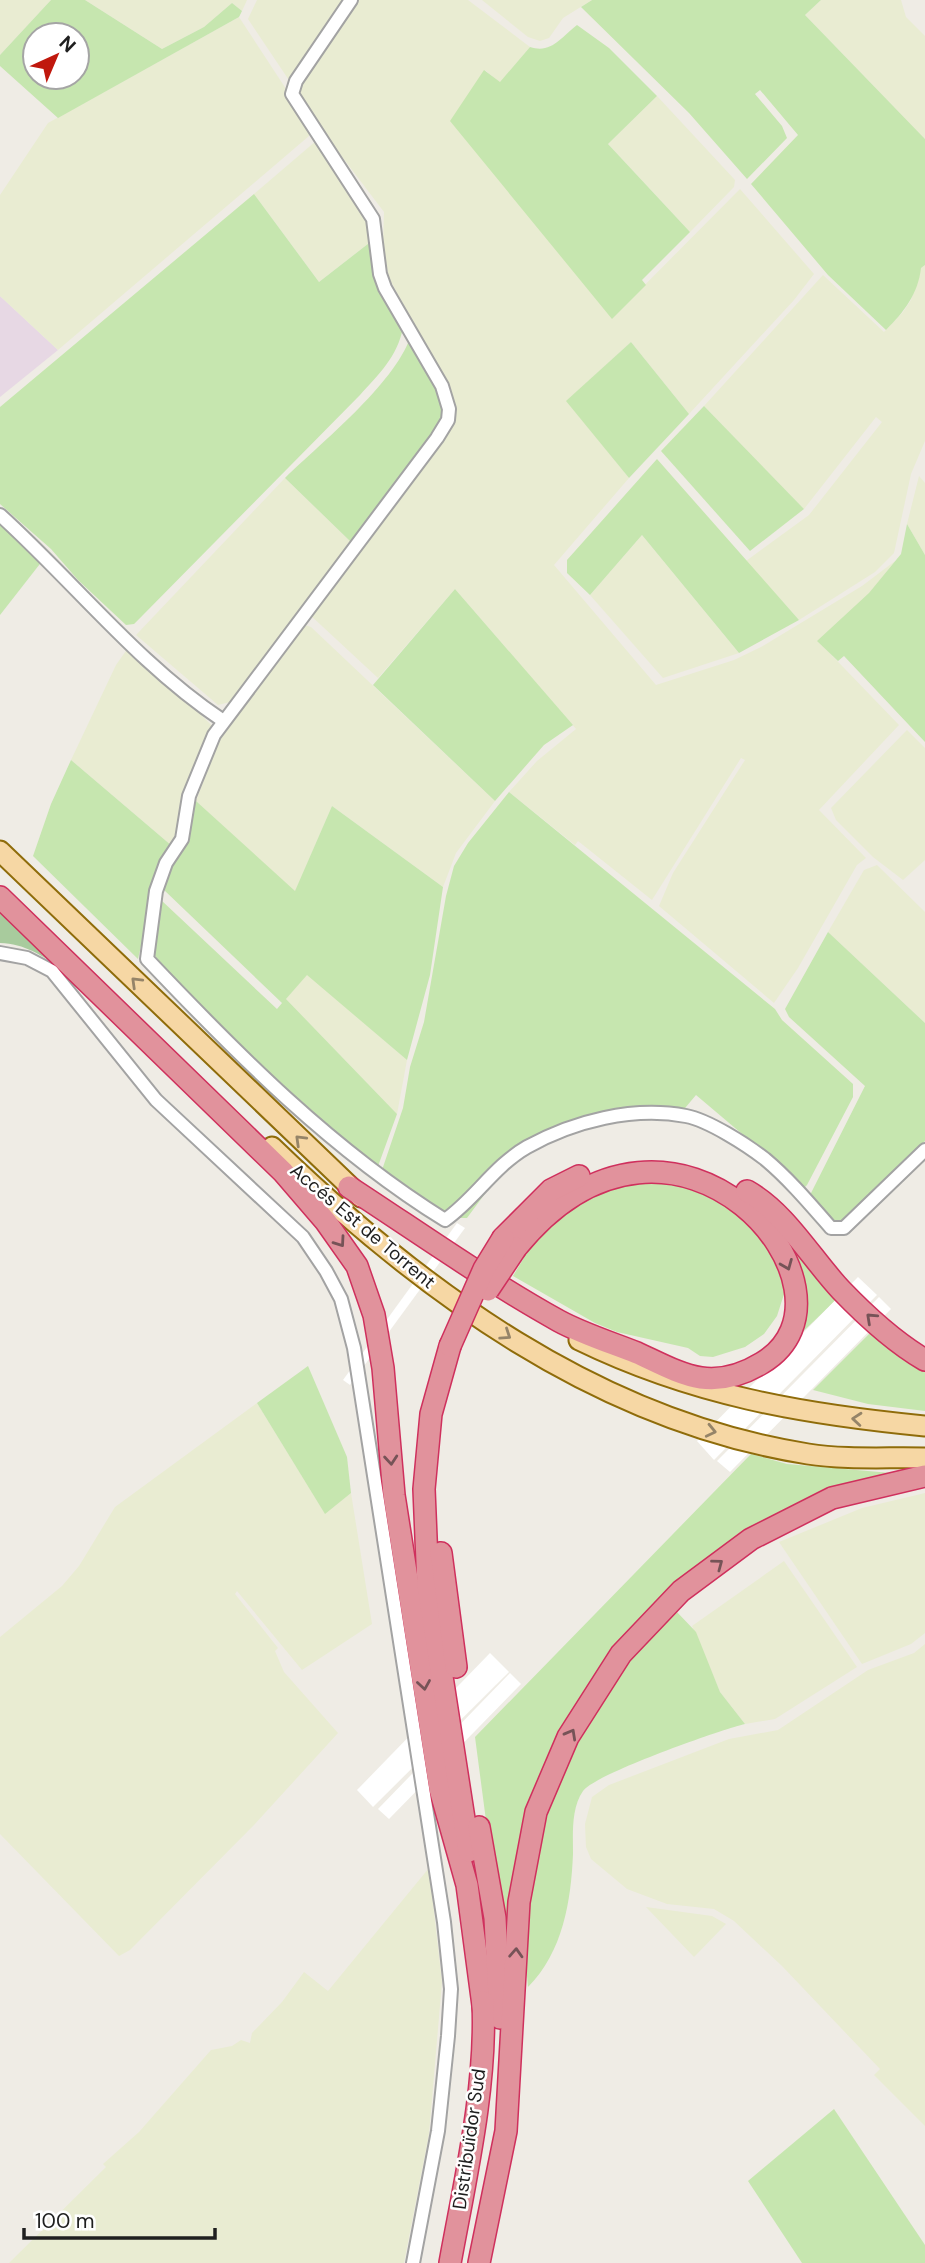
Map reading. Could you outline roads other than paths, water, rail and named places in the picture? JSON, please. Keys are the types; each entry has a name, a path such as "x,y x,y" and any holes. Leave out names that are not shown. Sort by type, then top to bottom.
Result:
{"highway":[{"path":"0,897 283,1172 326,1222 357,1266 374,1315 383,1368 396,1508 440,1789 467,1885 484,2013"},
{"path":"484,2013 481,1928 428,1586 424,1489 430,1426 484,1269 509,1243 551,1190 598,1167 649,1156 711,1170 757,1196 784,1223 842,1291 901,1346 925,1360"},
{"path":"349,1187 561,1322 701,1378 745,1373 766,1361 784,1341 794,1314 793,1281 772,1233 746,1206 708,1181 645,1170 603,1178 565,1198 509,1243"},
{"path":"456,1349 444,1415 437,1484 443,1579 495,1918 500,2012 495,2133 477,2263"},
{"path":"477,2263 506,2132 519,1902 536,1812 568,1737 621,1654 681,1591 751,1539 832,1498 925,1476"},
{"name":"Distribuïdor Sud","path":"450,2263 467,2167 484,2013"}],"main road":[{"name":"Accés Est de Torrent","path":"0,851 349,1187 438,1258 535,1318 619,1359 704,1390 826,1417 925,1426"},
{"name":"Accés Est de Torrent","path":"0,885 334,1206 421,1279 519,1344 600,1388 697,1427 809,1454 925,1458"}],"street":[{"path":"351,0 296,81 292,94 373,219 380,274 394,309 442,386 447,398 447,420 383,513 222,720 189,796 182,839 166,863 156,891 147,960 297,1110 404,1196 445,1220 466,1205 490,1175 526,1147 575,1125 633,1113 688,1116 757,1153 800,1192 831,1228 844,1228 925,1150"},
{"path":"0,515 49,560 118,632 222,720"},
{"path":"0,954 27,958 52,971 156,1100 303,1237 327,1271 341,1299 354,1348 444,1922 451,1989 438,2131 413,2263"}]}
